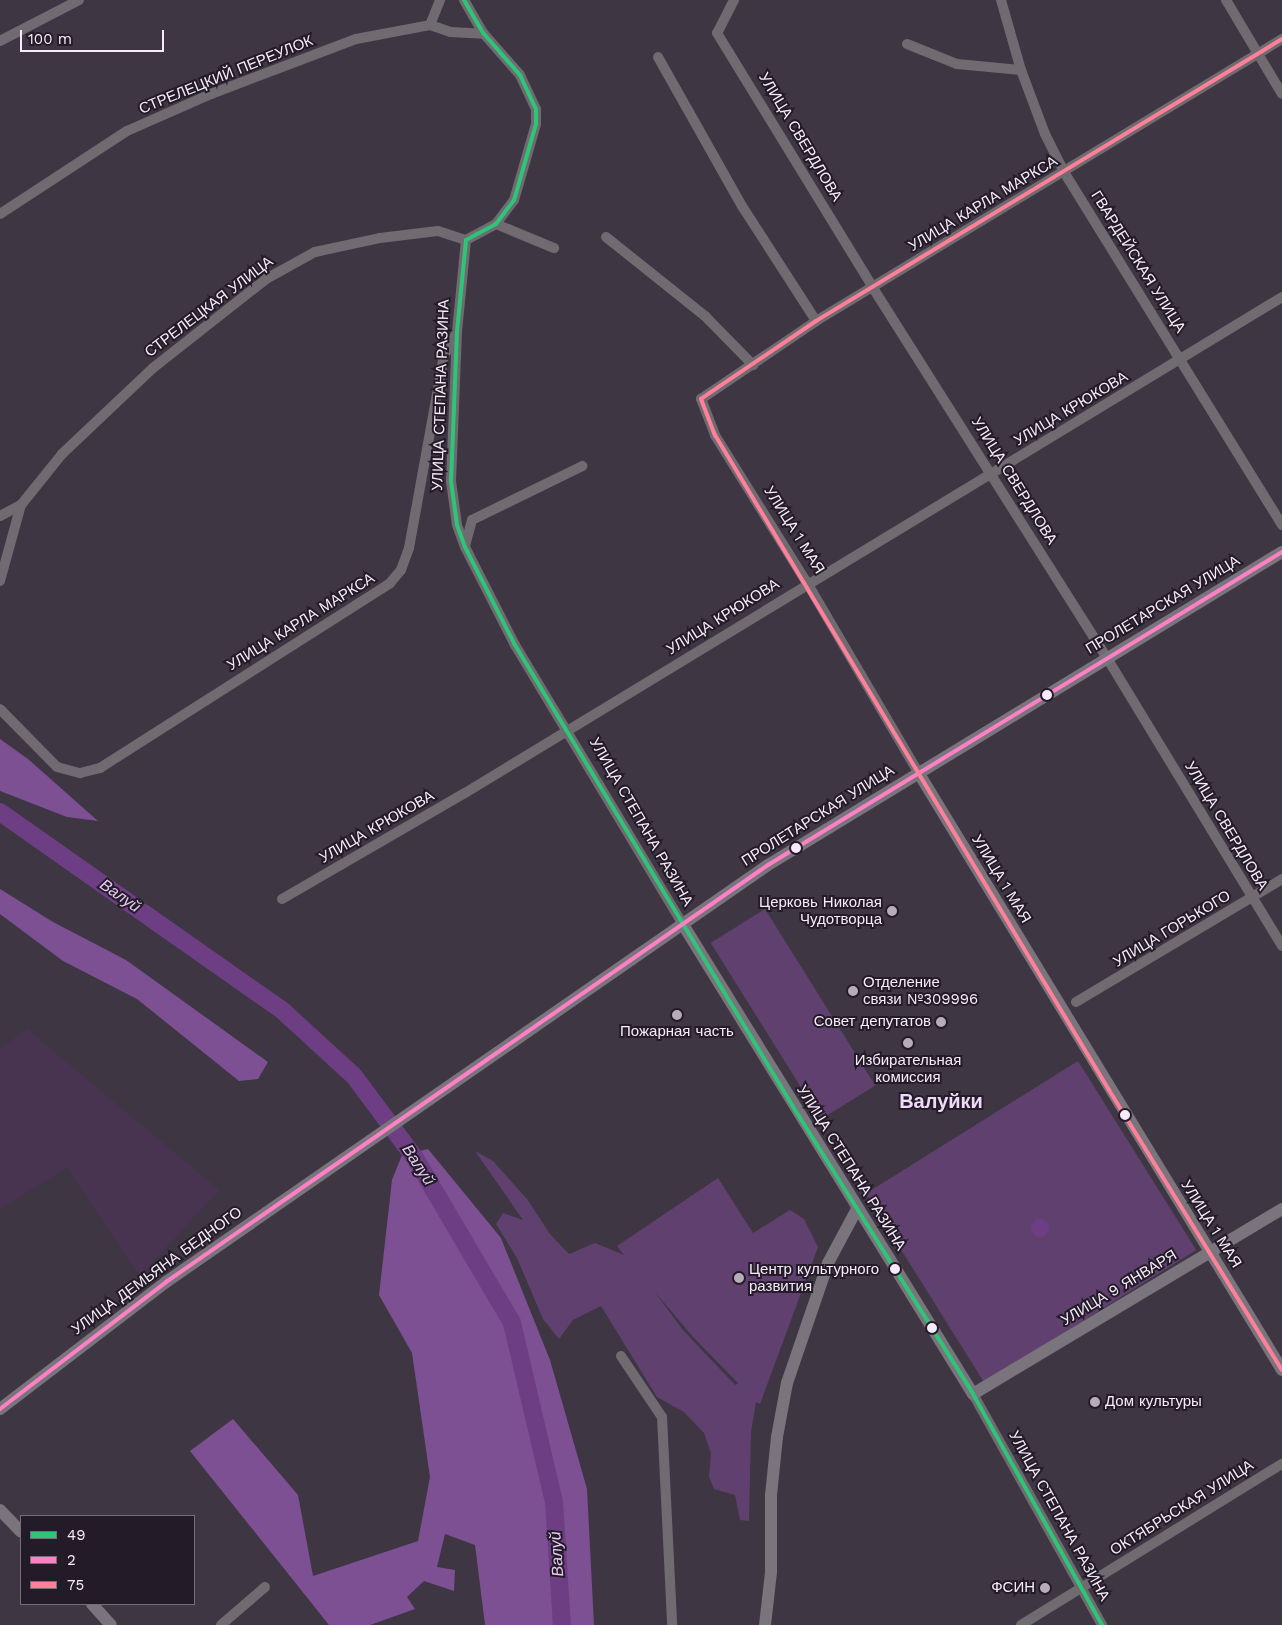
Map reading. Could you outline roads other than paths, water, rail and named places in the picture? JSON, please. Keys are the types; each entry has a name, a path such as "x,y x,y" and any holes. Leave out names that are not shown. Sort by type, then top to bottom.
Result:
{"main road":[{"name":"ПРОЛЕТАРСКАЯ УЛИЦА","path":"435,1096 682,923 918,772 1282,552"},
{"name":"УЛИЦА 1 МАЯ","path":"918,772 1282,1370"},
{"name":"УЛИЦА СТЕПАНА РАЗИНА","path":"682,923 973,1394"},
{"name":"УЛИЦА ДЕМЬЯНА БЕДНОГО","path":"0,1409 166,1282 435,1096"},
{"path":"765,1625 771,1572 771,1495 777,1437 787,1383 828,1263 857,1209"},
{"name":"УЛИЦА 9 ЯНВАРЯ","path":"973,1394 1282,1209"},
{"path":"0,1510 20,1531"},
{"path":"93,1605 111,1625"}],"street":[{"path":"430,25 440,0"},
{"path":"464,0 484,34 520,75 536,109 536,124 514,200 496,224 466,240"},
{"name":"УЛИЦА СВЕРДЛОВА","path":"734,0 717,33 873,288 1107,658 1282,946"},
{"name":"ГВАРДЕЙСКАЯ УЛИЦА","path":"1001,0 1021,70 1045,134 1064,172 1182,359 1282,525"},
{"path":"1226,0 1282,94"},
{"path":"0,41 74,1"},
{"name":"СТРЕЛЕЦКИЙ ПЕРЕУЛОК","path":"0,214 127,131 202,98 356,39 430,25 450,32 484,34"},
{"name":"УЛИЦА КАРЛА МАРКСА","path":"701,399 816,322 1282,39"},
{"path":"907,44 957,64 1021,70"},
{"path":"658,56 742,206 816,322"},
{"path":"496,224 554,248"},
{"name":"СТРЕЛЕЦКАЯ УЛИЦА","path":"21,506 62,454 153,368 266,280 315,252 380,238 438,231 466,240"},
{"path":"606,237 705,316 754,365"},
{"name":"УЛИЦА СТЕПАНА РАЗИНА","path":"466,240 457,332 451,481 458,525 465,547 515,645 568,730 682,923"},
{"name":"УЛИЦА КРЮКОВА","path":"282,899 568,730 807,583 992,474 1282,297"},
{"name":"УЛИЦА КАРЛА МАРКСА","path":"0,709 57,767 80,773 100,768 390,583 401,570 408,548 444,356 457,332"},
{"name":"УЛИЦА 1 МАЯ","path":"701,399 715,434 807,583 918,772"},
{"path":"465,547 472,520 582,466"},
{"path":"0,516 21,506"},
{"path":"0,581 21,506"},
{"name":"УЛИЦА ГОРЬКОГО","path":"1076,1002 1282,879"},
{"path":"621,1356 662,1417 672,1625"},
{"name":"УЛИЦА СТЕПАНА РАЗИНА","path":"973,1394 1080,1589 1102,1625"},
{"name":"ОКТЯБРЬСКАЯ УЛИЦА","path":"1021,1625 1282,1464"},
{"path":"221,1625 265,1587"}],"waterway":[{"name":"Валуй","path":"0,812 283,1011 354,1076 415,1158 512,1323 554,1502 562,1625"}],"place":[{"name":"Церковь Николая Чудотворца","path":"892,911"},
{"name":"Отделение связи №309996","path":"853,991"},
{"name":"Пожарная часть","path":"677,1015"},
{"name":"Совет депутатов","path":"941,1022"},
{"name":"Избирательная комиссия","path":"908,1043"},
{"name":"Центр культурного развития","path":"739,1278"},
{"name":"Дом культуры","path":"1095,1402"},
{"name":"ФСИН","path":"1045,1588"}],"district":[{"name":"Валуйки","path":"941,1101"}]}
